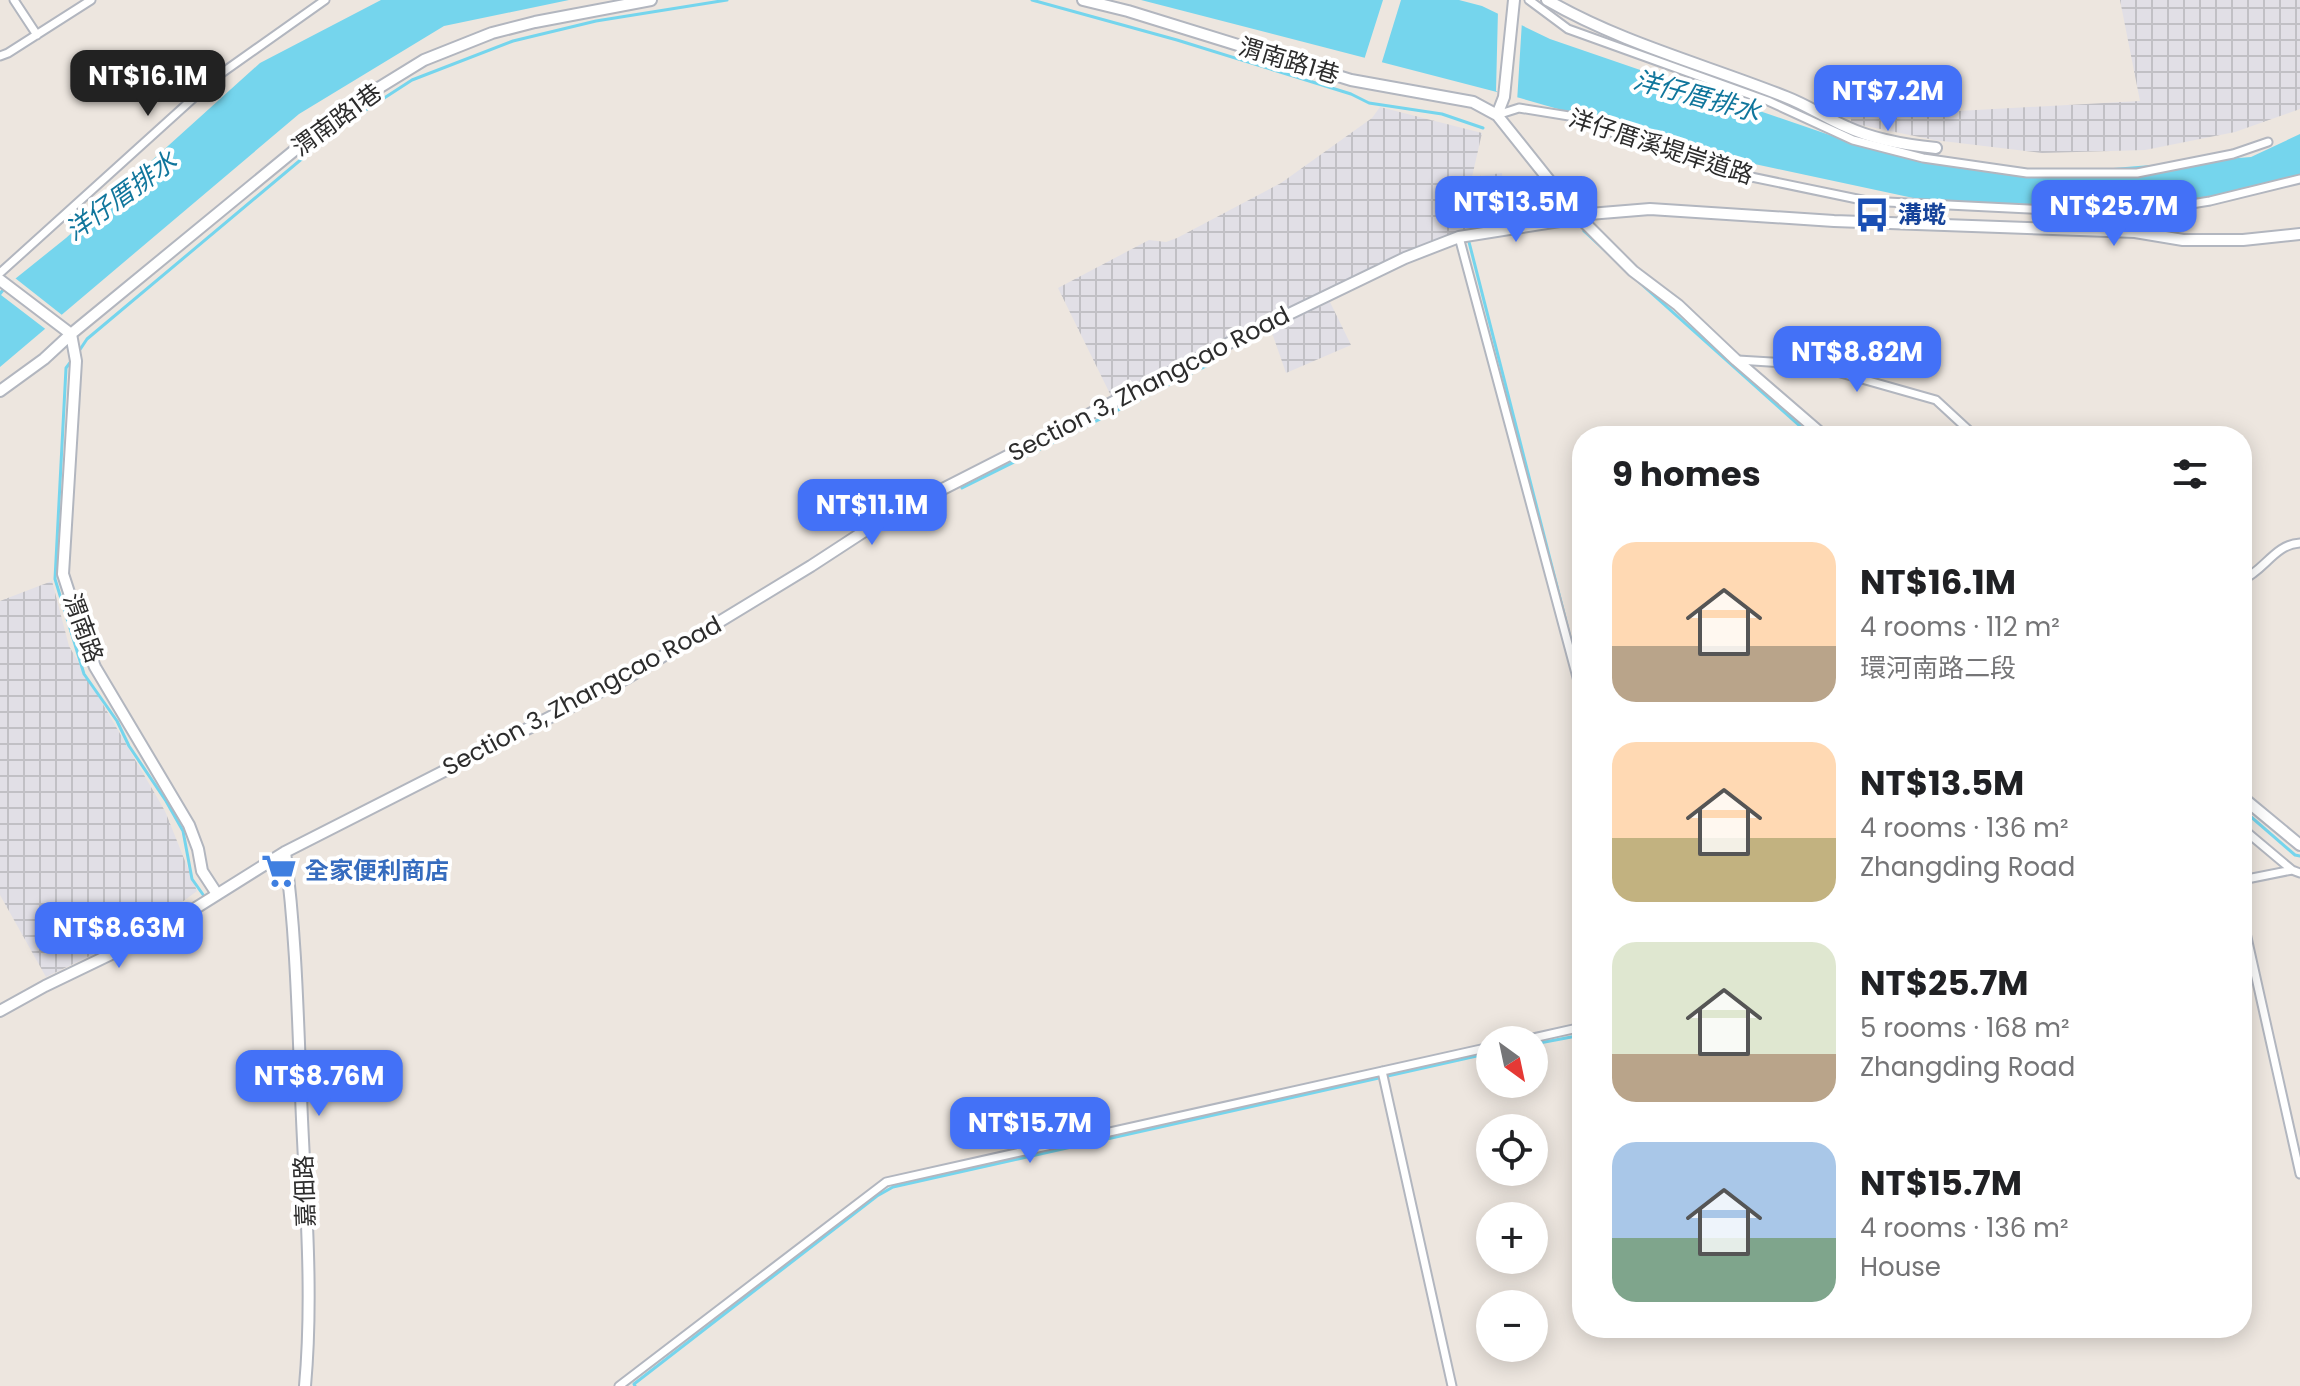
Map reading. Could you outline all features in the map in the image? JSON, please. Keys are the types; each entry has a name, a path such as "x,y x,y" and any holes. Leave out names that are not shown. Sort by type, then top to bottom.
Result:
{"street":[{"path":"14,0 37,35"},
{"path":"0,56 91,0"},
{"path":"0,273 219,75 325,0"},
{"name":"渭南路1巷","path":"0,391 44,359 346,108 424,60 492,33 651,0"},
{"name":"渭南路1巷","path":"1083,0 1351,80 1473,102 1497,115"},
{"path":"1514,0 1504,97 1497,115 1572,217 1633,271 1678,305 1812,426"},
{"path":"1529,0 1568,29 1768,101 1853,140 1923,158 2027,173 2137,173 2233,154 2268,142"},
{"path":"1547,0 1595,26 1789,98 1846,126 1883,140 1936,148"},
{"name":"洋仔厝溪堤岸道路","path":"1497,115 1519,108 1569,116 1663,152 1732,173 1867,201 2129,214 2210,201 2300,179"},
{"name":"Section 3, Zhangcao Road","path":"0,1011 159,931 285,852 627,678 880,521 940,489 1223,346 1405,258 1459,237 1572,217 1650,209 1834,221 2135,232 2183,240 2243,240 2300,234"},
{"path":"1459,237 1572,659"},
{"path":"0,280 71,334"},
{"name":"渭南路","path":"71,334 76,361 63,574 95,667 189,825 202,871 217,894"},
{"path":"1736,360 1786,363 1837,372 1936,400 1964,426"},
{"path":"2252,576 2285,546 2300,543"},
{"path":"2252,806 2300,845"},
{"path":"2252,836 2296,871"},
{"name":"嘉佃路","path":"285,852 296,978 309,1300 305,1386"},
{"path":"2252,878 2296,871"},
{"path":"2252,960 2300,1174"},
{"path":"1548,1035 1572,1029"},
{"path":"619,1386 886,1182 1476,1050"},
{"path":"1382,1071 1452,1386"}],"shaded area":[{"path":"2120,0 2300,0 2300,109 2235,132 2145,150 2042,153 1934,140 1851,123 1851,117 2140,101"},
{"path":"1380,107 1482,133 1472,177 1502,173 1507,221 1459,237 1114,402 1058,288 1149,240 1166,242 1177,238 1281,183 1372,118"},
{"path":"1330,302 1351,345 1286,373 1271,330"},
{"path":"52,581 69,646 165,811 197,891 146,929 46,977 0,895 0,601"}],"water":[{"name":"洋仔厝排水","path":"381,0 569,0 444,26 299,114 0,367 0,291 66,238 260,63"},
{"name":"洋仔厝排水","path":"1141,0 1459,0 1482,6 1550,39 1853,143 2026,175 2251,157 2300,134 2300,176 2209,200 2130,211 2048,209 1918,199 1736,160 1520,98"}],"pier":[{"path":"1383,0 1401,0 1381,65 1364,60"},
{"path":"1498,10 1522,21 1517,102 1496,91"},
{"path":"15,278 62,315 48,331 1,295"}],"waterway":[{"path":"77,354 87,339 341,126 412,80 513,41 596,21 727,0"},
{"path":"1032,0 1177,40 1351,94 1369,103 1442,114 1483,128"},
{"path":"1584,231 1610,255"},
{"path":"1469,242 1572,645"},
{"path":"1639,282 1800,426"},
{"path":"72,360 66,368 55,579 84,674 117,721 129,746 183,831 192,879 204,896"},
{"path":"962,488 1214,362"},
{"path":"2252,818 2300,856"},
{"path":"1548,1041 1572,1037"},
{"path":"635,1386 877,1196 893,1187 1476,1056"}],"place":[{"name":"溝墘","path":"1872,215"},
{"name":"全家便利商店","path":"279,871"}]}
